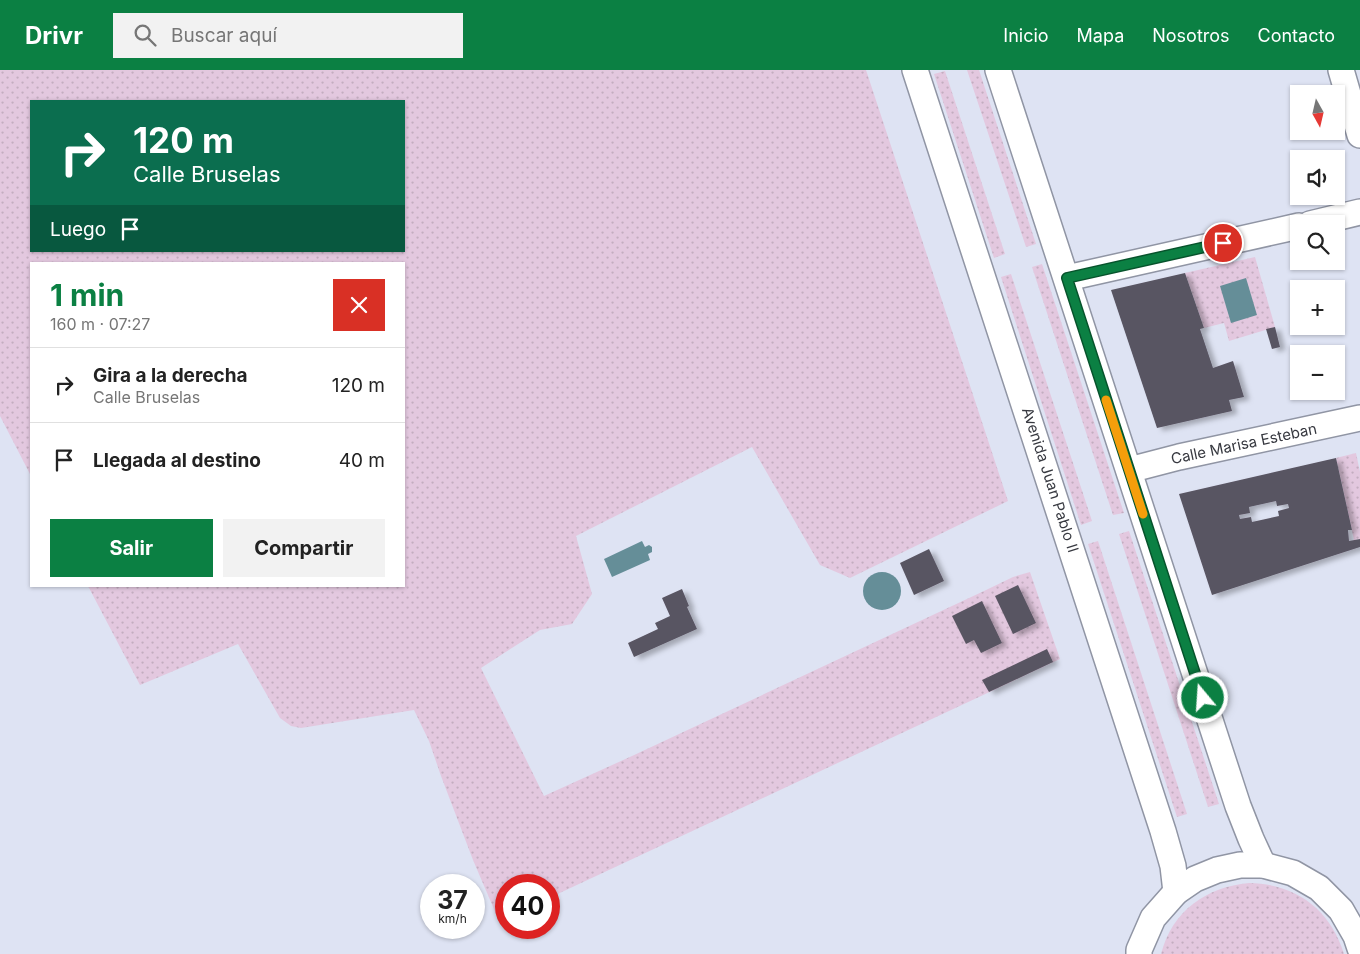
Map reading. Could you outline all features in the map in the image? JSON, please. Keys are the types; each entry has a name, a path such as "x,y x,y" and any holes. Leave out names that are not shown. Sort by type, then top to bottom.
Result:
{"street":[{"name":"Avenida Juan Pablo II","path":"915,70 1163,831 1173,866 1176,892"},
{"path":"998,70 1238,806 1263,866"},
{"path":"1341,70 1360,135"},
{"path":"1345,216 1360,212"},
{"path":"1067,278 1290,228"},
{"name":"Calle Marisa Esteban","path":"1129,470 1360,418"},
{"path":"1139,954 1153,918 1176,892 1195,879 1217,870 1240,866 1263,866 1293,873 1320,888 1341,910 1359,940"}],"shaded area":[{"path":"0,70 866,70 1008,501 850,578 820,565 752,447 576,536 592,594 572,624 540,630 481,668 544,796 1013,577 1030,572 1060,659 560,893 560,874 495,874 495,912 485,888 485,874 479,874 429,741 414,710 301,728 291,726 280,718 238,644 140,685 89,587 405,587 405,262 30,262 30,474 0,416"},
{"path":"967,70 979,70 1036,244 1026,247"},
{"path":"945,71 1005,254 994,258 934,74"},
{"path":"1255,257 1275,327 1229,341 1224,323 1204,328 1185,273"},
{"path":"1042,264 1124,513 1113,515 1032,267"},
{"path":"1011,274 1092,521 1081,525 1001,277"},
{"path":"1356,453 1360,472 1360,539 1354,540 1336,458"},
{"path":"1129,531 1219,804 1208,807 1119,534"},
{"path":"1098,541 1187,814 1177,817 1088,544"},
{"path":"1249,883 1266,884 1282,888 1309,902 1330,924 1344,954 1161,954 1173,925 1193,904 1219,890 1233,885"}],"water":[{"path":"1246,278 1257,315 1231,323 1220,286"},
{"path":"642,541 645,547 649,545 652,547 652,552 648,554 650,560 612,577 604,559"},
{"path":"882,572 895,578 901,591 895,604 882,610 869,604 863,591 869,578"}],"building":[{"path":"1185,273 1204,328 1200,329 1213,368 1233,361 1244,397 1229,400 1232,411 1157,428 1111,290"},
{"path":"1275,327 1280,347 1272,349 1266,329"},
{"path":"1336,458 1352,530 1348,530 1349,541 1360,539 1360,547 1212,595 1179,494","holes":["1276,501 1277,506 1288,504 1289,508 1278,511 1279,516 1252,522 1251,517 1240,519 1239,515 1250,513 1249,507"]},
{"path":"929,549 944,581 914,595 900,563"},
{"path":"1018,585 1036,623 1013,634 995,596"},
{"path":"682,589 689,606 687,607 697,629 634,657 628,643 658,629 655,623 670,616 662,598"},
{"path":"982,601 1002,643 981,653 974,640 966,644 952,616"},
{"path":"1047,649 1053,662 989,692 982,680"}],"slow traffic":[{"path":"1106,400 1143,514"}],"route":[{"path":"1203,698 1067,278 1223,243"}]}
